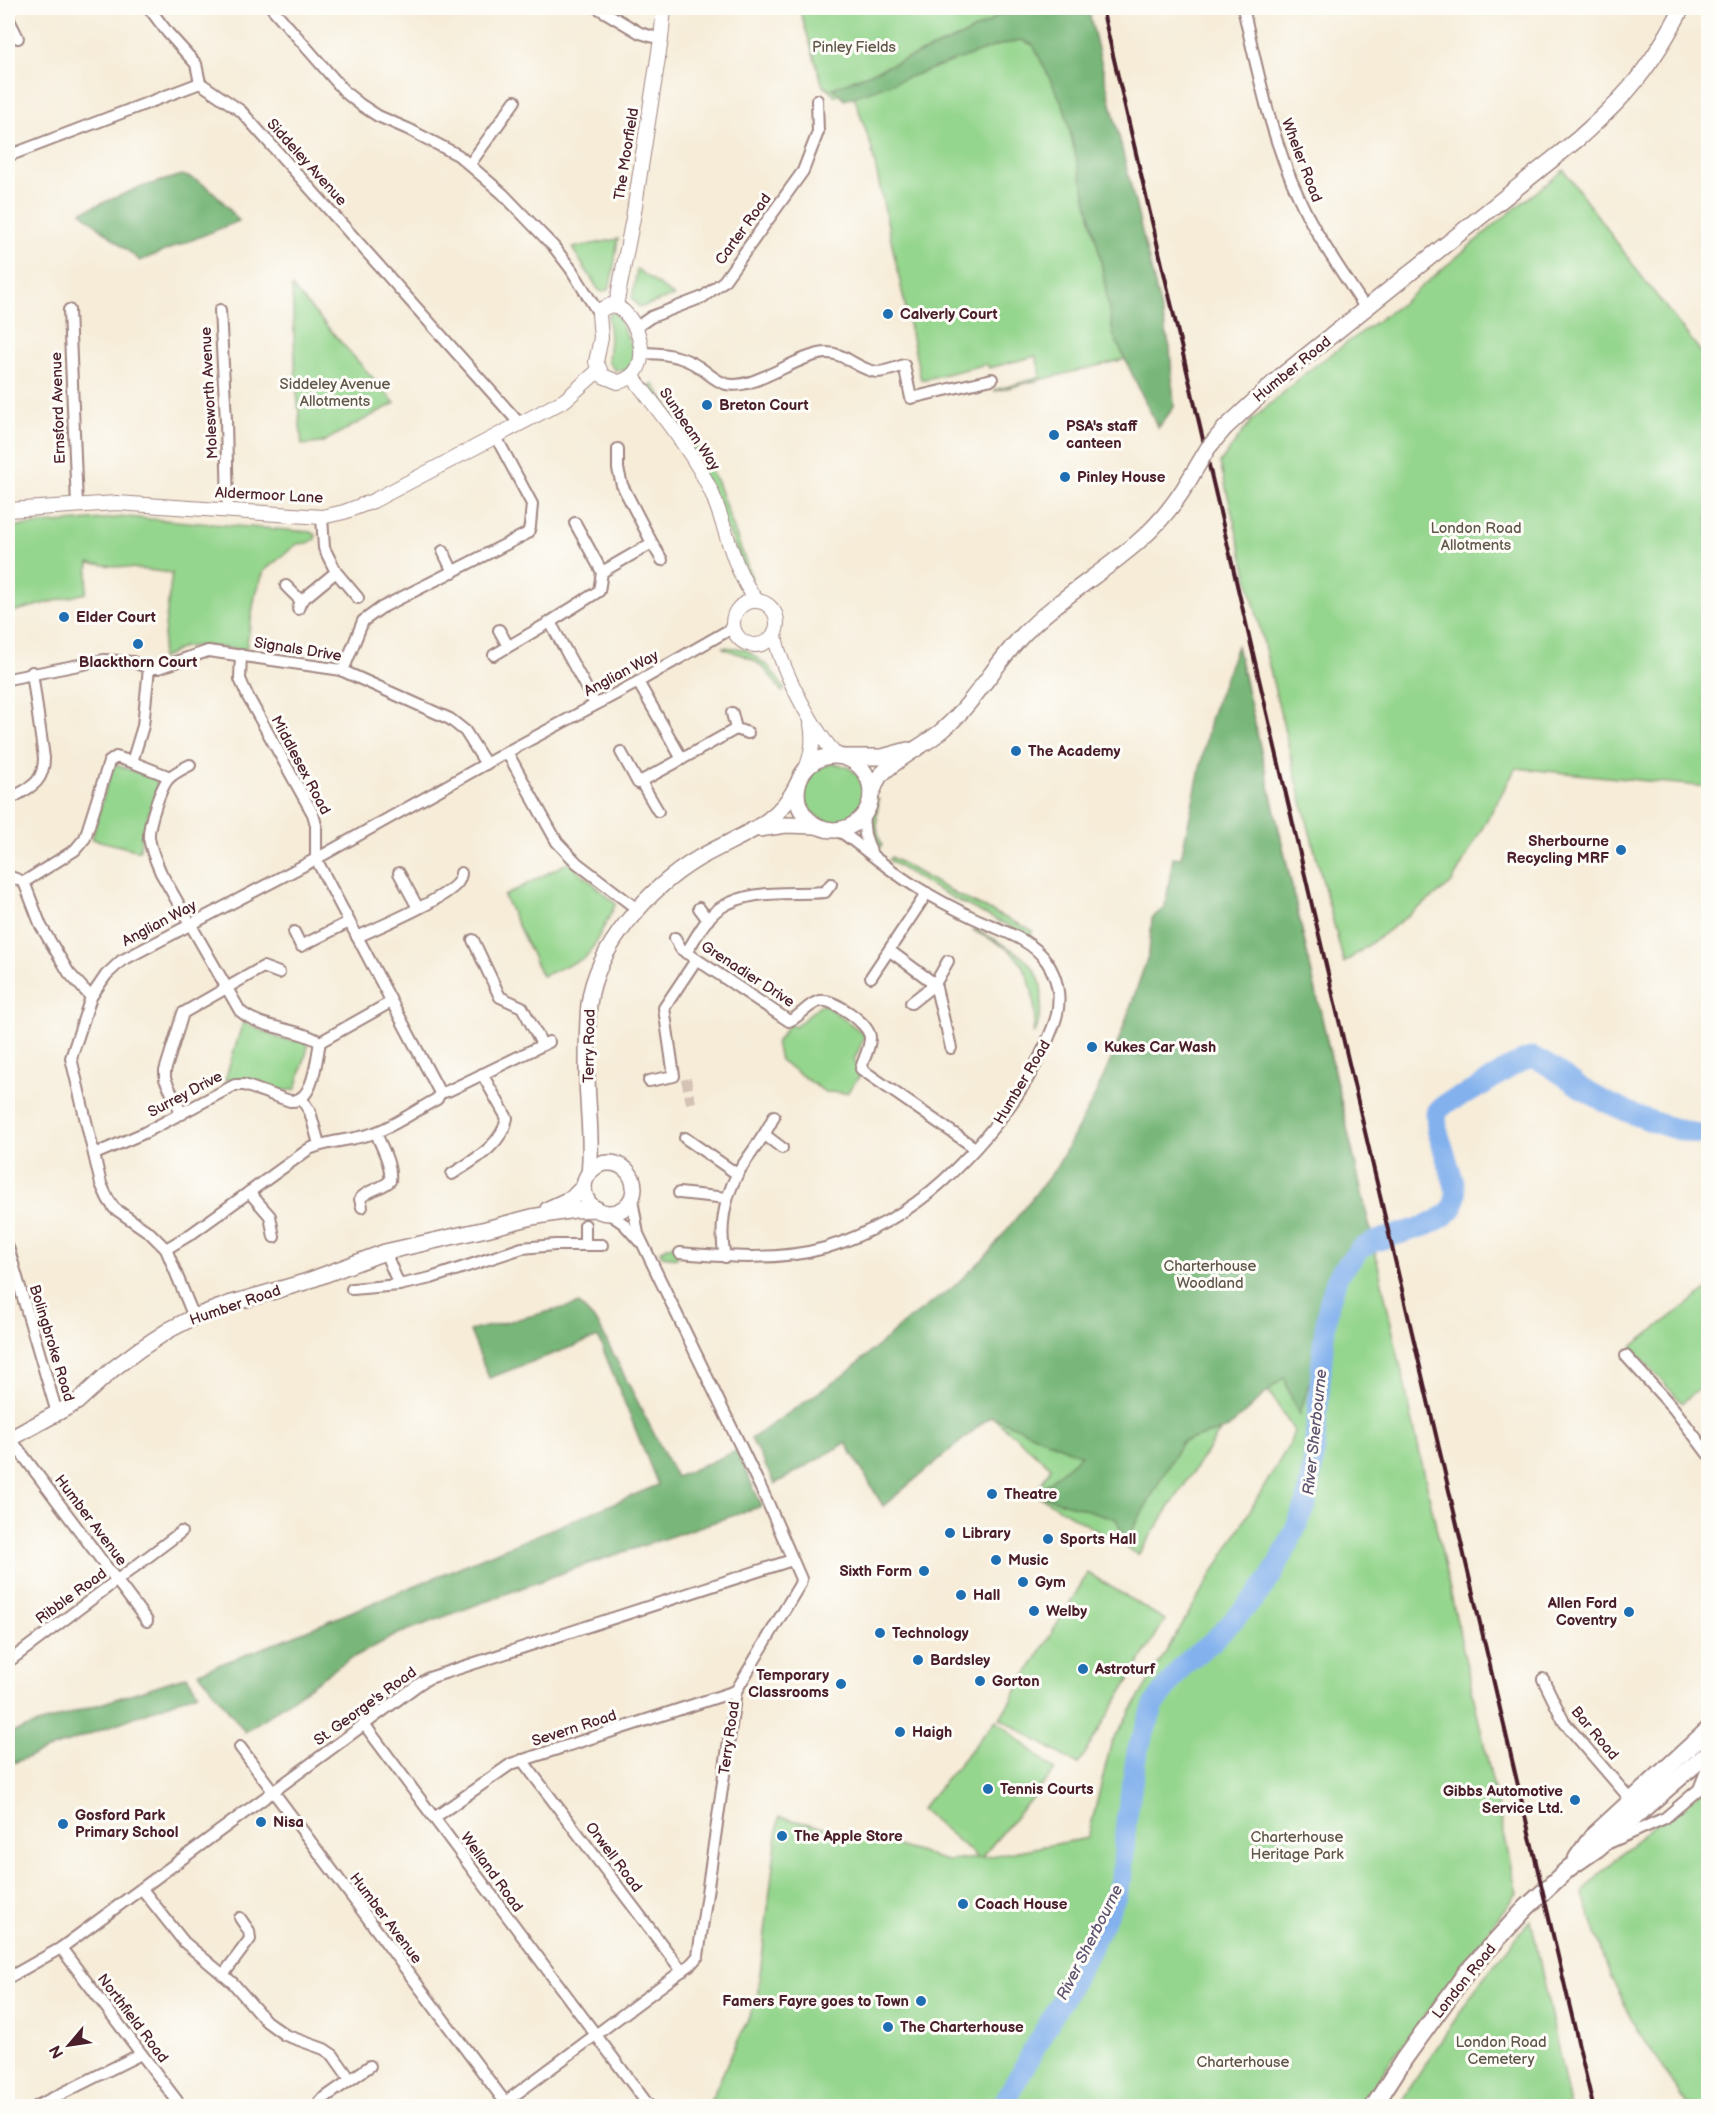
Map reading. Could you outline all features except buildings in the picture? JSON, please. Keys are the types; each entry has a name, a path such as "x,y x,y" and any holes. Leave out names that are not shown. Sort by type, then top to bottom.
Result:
{"highway":[{"name":"London Road","path":"1569,1868 1591,1838 1708,1730"},
{"name":"London Road","path":"1374,2106 1404,2059 1466,1973 1526,1908 1569,1868 1598,1848 1708,1753"}],"main road":[{"name":"Humber Road","path":"872,794 879,777 943,730 968,706 1021,637 1045,614 1138,542 1156,524 1182,493 1208,448 1225,428 1281,376 1578,139 1620,100 1664,42 1682,8"},
{"name":"Humber Road","path":"842,756 882,757 918,747"},
{"path":"842,756 857,764 866,773 872,794 863,817 848,828 835,830 816,826 803,814 796,793 798,783 806,768 821,757 842,756"},
{"name":"Terry Road","path":"587,1180 591,1118 587,1074 589,1004 602,965 637,909 658,887 687,866 770,820 791,799 798,783"},
{"name":"Terry Road","path":"752,831 771,826 816,826"},
{"name":"Terry Road","path":"591,1118 603,1151 614,1164"},
{"path":"614,1164 622,1167 631,1176 634,1185 632,1199 621,1210 602,1211 586,1198 587,1180 599,1165 614,1164"},
{"name":"Humber Road","path":"532,1217 572,1198 587,1180"},
{"name":"Humber Road","path":"9,1439 77,1402 113,1369 140,1349 194,1317 229,1304 305,1282 385,1252 532,1217 583,1209 602,1211"}],"street":[{"path":"8,156 200,83 195,64 149,8"},
{"path":"272,8 346,93 378,116 434,141 458,155 503,194 554,247 571,269 599,314 601,338 596,362 599,370 610,380 618,382 633,377 641,364 635,327 626,313 616,306 607,306 599,314"},
{"path":"598,8 640,33 661,39"},
{"name":"The Moorfield","path":"616,306 633,218 664,8"},
{"name":"Wheler Road","path":"1243,8 1269,117 1284,162 1300,201 1366,309"},
{"path":"8,18 18,38"},
{"name":"Siddeley Avenue","path":"200,83 241,111 520,424"},
{"name":"Carter Road","path":"635,327 651,317 703,297 724,281 803,171 812,153 818,132 817,100"},
{"path":"470,164 515,101"},
{"name":"Ernsford Avenue","path":"69,310 77,505"},
{"name":"Molesworth Avenue","path":"220,310 228,511"},
{"path":"641,353 679,357 696,365 717,380 736,385 752,381 816,355 828,353 839,355 864,369 879,372 903,365 911,398 992,379"},
{"name":"Aldermoor Lane","path":"8,510 117,503 322,517 344,512 373,501 565,400 599,370"},
{"name":"Sunbeam Way","path":"633,377 703,476 738,571 757,601"},
{"path":"344,671 363,621 381,608 528,533 532,504 496,437"},
{"path":"618,449 618,469 622,485 662,560"},
{"path":"322,517 324,548 336,572 358,598"},
{"path":"494,655 599,591 602,572 575,523"},
{"path":"602,572 652,543"},
{"path":"443,551 453,572"},
{"name":"Sunbeam Way","path":"737,611 740,591 738,571"},
{"path":"286,586 300,605 336,572"},
{"path":"786,670 773,655 756,645 743,641 737,635 734,618 742,605 757,601 768,605 772,610 776,617 775,632 781,659 786,670 820,735 842,756"},
{"path":"550,622 595,704"},
{"name":"Anglian Way","path":"194,1317 166,1249 150,1233 114,1208 101,1184 71,1058 92,997 106,975 121,961 316,859 734,627"},
{"path":"499,630 508,646"},
{"path":"756,645 766,642 775,632"},
{"name":"Signals Drive","path":"8,679 32,672 104,660 133,662 149,668 158,668 208,651 344,671 450,719 465,731 486,764"},
{"name":"Middlesex Road","path":"241,655 240,679 248,697 313,814 316,825 316,859 440,1093"},
{"path":"132,762 143,726 149,668"},
{"path":"8,800 36,783 43,771 44,758 32,672"},
{"path":"638,682 682,759"},
{"path":"732,713 736,729"},
{"path":"806,768 812,751 811,719"},
{"path":"641,782 736,729 748,733"},
{"path":"507,752 556,842 577,863 637,909"},
{"path":"621,752 638,783 641,782 658,811"},
{"path":"24,882 75,850 85,838 109,762 116,758 170,777"},
{"path":"190,765 170,777 159,798 149,835 153,856 189,924 240,1011 247,1017 310,1036 320,1042"},
{"path":"863,817 865,835 872,855"},
{"name":"Humber Road","path":"680,1252 725,1257 784,1255 824,1248 875,1228 942,1182 992,1131 1013,1102 1041,1053 1057,1016 1058,990 1047,962 1036,949 927,893 835,830"},
{"path":"399,873 418,908"},
{"path":"357,938 447,891 459,881 461,873"},
{"path":"8,876 24,882 41,926 69,973 92,997"},
{"path":"686,953 708,920 720,909 749,895 825,892 831,884"},
{"path":"871,977 927,893"},
{"path":"699,908 708,920"},
{"path":"294,932 301,946 349,922"},
{"name":"Grenadier Drive","path":"675,938 686,953 789,1021 797,1018 817,1001 825,1000 848,1012 867,1028 870,1036 869,1048 861,1070 975,1148"},
{"path":"166,1249 191,1234 300,1154 319,1144 346,1141 376,1133 437,1099 440,1093 448,1092 546,1043 522,1007 500,997 473,940"},
{"path":"890,951 935,984 951,1048"},
{"path":"674,1076 664,1008 696,960"},
{"path":"911,1003 935,984 948,960"},
{"path":"182,1114 169,1089 165,1074 181,1017 188,1009 263,967 279,974"},
{"path":"319,1144 310,1112 302,1098 309,1091 320,1042 391,1002"},
{"path":"452,1174 481,1156 505,1127 507,1118 482,1074"},
{"path":"649,1081 674,1076 686,1079"},
{"name":"Surrey Drive","path":"95,1154 182,1114 235,1084 290,1101 302,1098"},
{"path":"725,1257 722,1242 727,1198 737,1174 765,1135 774,1116"},
{"path":"362,1207 360,1199 363,1195 390,1181 387,1160 376,1133"},
{"path":"765,1135 782,1148"},
{"path":"686,1138 737,1174"},
{"path":"249,1192 270,1216 274,1237"},
{"path":"680,1194 727,1198"},
{"name":"Terry Road","path":"504,2105 696,1959 699,1952 736,1691 801,1579 713,1387 646,1251 635,1223 632,1199"},
{"name":"Terry Road","path":"602,1211 629,1229 646,1251"},
{"path":"585,1225 585,1245"},
{"path":"352,1289 399,1285 431,1278 522,1248 602,1245"},
{"name":"Bolingbroke Road","path":"8,1247 57,1413"},
{"path":"385,1252 399,1285"},
{"path":"1626,1356 1674,1409 1708,1454"},
{"name":"Humber Avenue","path":"9,1439 147,1621"},
{"name":"Ribble Road","path":"8,1662 181,1532"},
{"name":"St. George's Road","path":"8,1978 61,1948 429,1678 792,1560"},
{"name":"Bar Road","path":"1543,1679 1564,1722 1631,1800"},
{"name":"Severn Road","path":"434,1818 511,1764 736,1691"},
{"name":"Welland Road","path":"364,1724 649,2106"},
{"name":"Humber Avenue","path":"240,1747 504,2105"},
{"name":"Orwell Road","path":"522,1760 682,1971"},
{"name":"London Road","path":"1598,1848 1665,1818 1699,1789 1708,1766"},
{"path":"142,1889 184,1942 233,1983 258,2014 275,2028 295,2039 324,2049 340,2063 350,2079"},
{"path":"223,1975 250,1939 249,1930 240,1918"},
{"name":"Northfield Road","path":"61,1948 181,2106"},
{"path":"37,2106 141,2054"},
{"path":"320,2101 370,2066"}],"green space":[{"name":"Pinley Fields","path":"799,8 1085,8 1170,348 995,391 1041,377 1036,356 989,368 987,364 921,380 871,146 852,90 835,96 823,86"},
{"path":"1007,8 1088,8 1170,348 1174,407 1158,428 1113,334 1100,256 1064,107 1033,45 1021,40 996,46 845,100 833,88 960,37 989,22"},
{"name":"London Road Allotments","path":"1564,170 1645,281 1708,361 1708,787 1516,768 1451,884 1344,963 1300,794 1220,463 1251,421 1308,371 1402,303"},
{"path":"182,175 208,187 239,221 140,261 81,212 138,188"},
{"path":"618,239 610,285 608,290 602,292 572,248"},
{"path":"637,269 674,296 642,307 638,306 632,298"},
{"name":"Siddeley Avenue Allotments","path":"292,287 395,403 321,443 302,445 296,383"},
{"path":"610,313 617,315 633,349 633,364 627,370 615,370 608,362 610,337 608,317"},
{"path":"653,384 701,453 717,482 752,579 748,580 732,539 649,386"},
{"path":"126,517 311,532 316,535 315,539 308,543 297,544 264,571 255,596 246,649 183,647 161,659 172,573 89,563 86,593 8,613 8,527"},
{"name":"Charterhouse Heritage Park","path":"1237,646 1373,1242 1517,1893 1390,2062 1361,2106 708,2106 757,1999 779,1817 881,1841 947,1861 978,1858 921,1809 996,1720 1055,1770 981,1858 1088,1838 1111,1744 1289,1445 1294,1431 1258,1374 1138,1555 1035,1494 1051,1467 991,1416 883,1506 1099,1215"},
{"name":"Charterhouse Woodland","path":"1237,646 1373,1242 1344,1268 1300,1414 1284,1377 1228,1428 1182,1442 1126,1541 1116,1519 1035,1494 1081,1455 991,1416 883,1506 846,1443 775,1484 751,1439 848,1372 904,1323 952,1288 986,1256 1056,1168 1092,1102 1115,1051 1149,953 1152,918 1165,907 1173,857 1181,858 1211,716"},
{"path":"722,647 745,649 769,667 785,689 782,692 759,664 746,656"},
{"path":"828,764 840,764 855,772 863,787 863,799 855,814 840,822 828,822 813,814 805,799 805,787 813,772"},
{"path":"117,765 155,779 158,786 141,838 140,851 92,839 111,769"},
{"path":"875,798 879,799 877,822 882,845 879,849 871,824 871,811"},
{"path":"891,857 957,895 1033,931 1030,936 958,901 889,860"},
{"path":"569,862 616,904 585,958 542,976 504,896"},
{"path":"976,929 1023,957 1039,979 1042,993 1041,1011 1035,1034 1033,1033 1034,1002 1025,970 1009,950 973,930"},
{"path":"820,1005 825,1005 864,1034 854,1060 862,1073 847,1093 825,1092 780,1060 776,1043 789,1024 795,1027"},
{"path":"243,1022 280,1039 306,1042 308,1047 296,1089 279,1090 243,1081 225,1080"},
{"path":"671,1245 677,1246 677,1258 662,1256 660,1251"},
{"path":"1708,1289 1708,1381 1682,1403 1632,1348"},
{"path":"579,1304 598,1324 676,1477 736,1451 762,1506 570,1570 398,1634 346,1661 245,1732 199,1672 271,1645 658,1485 598,1337 489,1378 470,1331"},
{"name":"Astroturf","path":"1088,1573 1165,1620 1078,1765 1000,1718"},
{"path":"187,1676 198,1693 8,1765 8,1729 10,1733"},
{"path":"1708,1775 1708,2106 1688,2106 1638,2030 1611,1978 1583,1895 1593,1880"},
{"name":"London Road Cemetery","path":"1531,1920 1570,2106 1398,2106 1480,1982"}],"waterway":[{"name":"River Sherbourne","path":"1002,2106 1086,1957 1115,1898 1122,1877 1126,1822 1137,1752 1154,1705 1183,1665 1213,1641 1255,1598 1270,1578 1288,1545 1306,1504 1313,1465 1324,1335 1329,1303 1338,1275 1360,1249 1373,1242 1428,1225 1443,1217 1453,1208 1456,1195 1454,1183 1437,1129 1436,1113 1448,1102 1467,1094 1533,1057 1592,1095 1621,1109 1653,1122 1698,1134"}],"tunnel":[{"path":"686,1079 691,1103"}],"railway":[{"path":"1102,8 1593,2106"}],"place":[{"name":"Calverly Court","path":"888,314"},
{"name":"Breton Court","path":"707,405"},
{"name":"PSA's staff canteen","path":"1054,435"},
{"name":"Pinley House","path":"1065,477"},
{"name":"Elder Court","path":"64,617"},
{"name":"Blackthorn Court","path":"138,644"},
{"name":"The Academy","path":"1016,751"},
{"name":"Sherbourne Recycling MRF","path":"1621,850"},
{"name":"Kukes Car Wash","path":"1092,1047"},
{"name":"Theatre","path":"992,1494"},
{"name":"Library","path":"950,1533"},
{"name":"Sports Hall","path":"1048,1539"},
{"name":"Music","path":"996,1560"},
{"name":"Sixth Form","path":"924,1571"},
{"name":"Gym","path":"1023,1582"},
{"name":"Hall","path":"961,1595"},
{"name":"Welby","path":"1034,1611"},
{"name":"Allen Ford Coventry","path":"1629,1612"},
{"name":"Technology","path":"880,1633"},
{"name":"Bardsley","path":"918,1660"},
{"name":"Astroturf","path":"1083,1669"},
{"name":"Gorton","path":"980,1681"},
{"name":"Temporary Classrooms","path":"841,1684"},
{"name":"Haigh","path":"900,1732"},
{"name":"Tennis Courts","path":"988,1789"},
{"name":"Gibbs Automotive Service Ltd.","path":"1575,1800"},
{"name":"Nisa","path":"261,1822"},
{"name":"Gosford Park Primary School","path":"63,1824"},
{"name":"The Apple Store","path":"782,1836"},
{"name":"Coach House","path":"963,1904"},
{"name":"Famers Fayre goes to Town","path":"921,2001"},
{"name":"The Charterhouse","path":"888,2027"}],"park label":[{"name":"Charterhouse","path":"1243,2062"}]}
